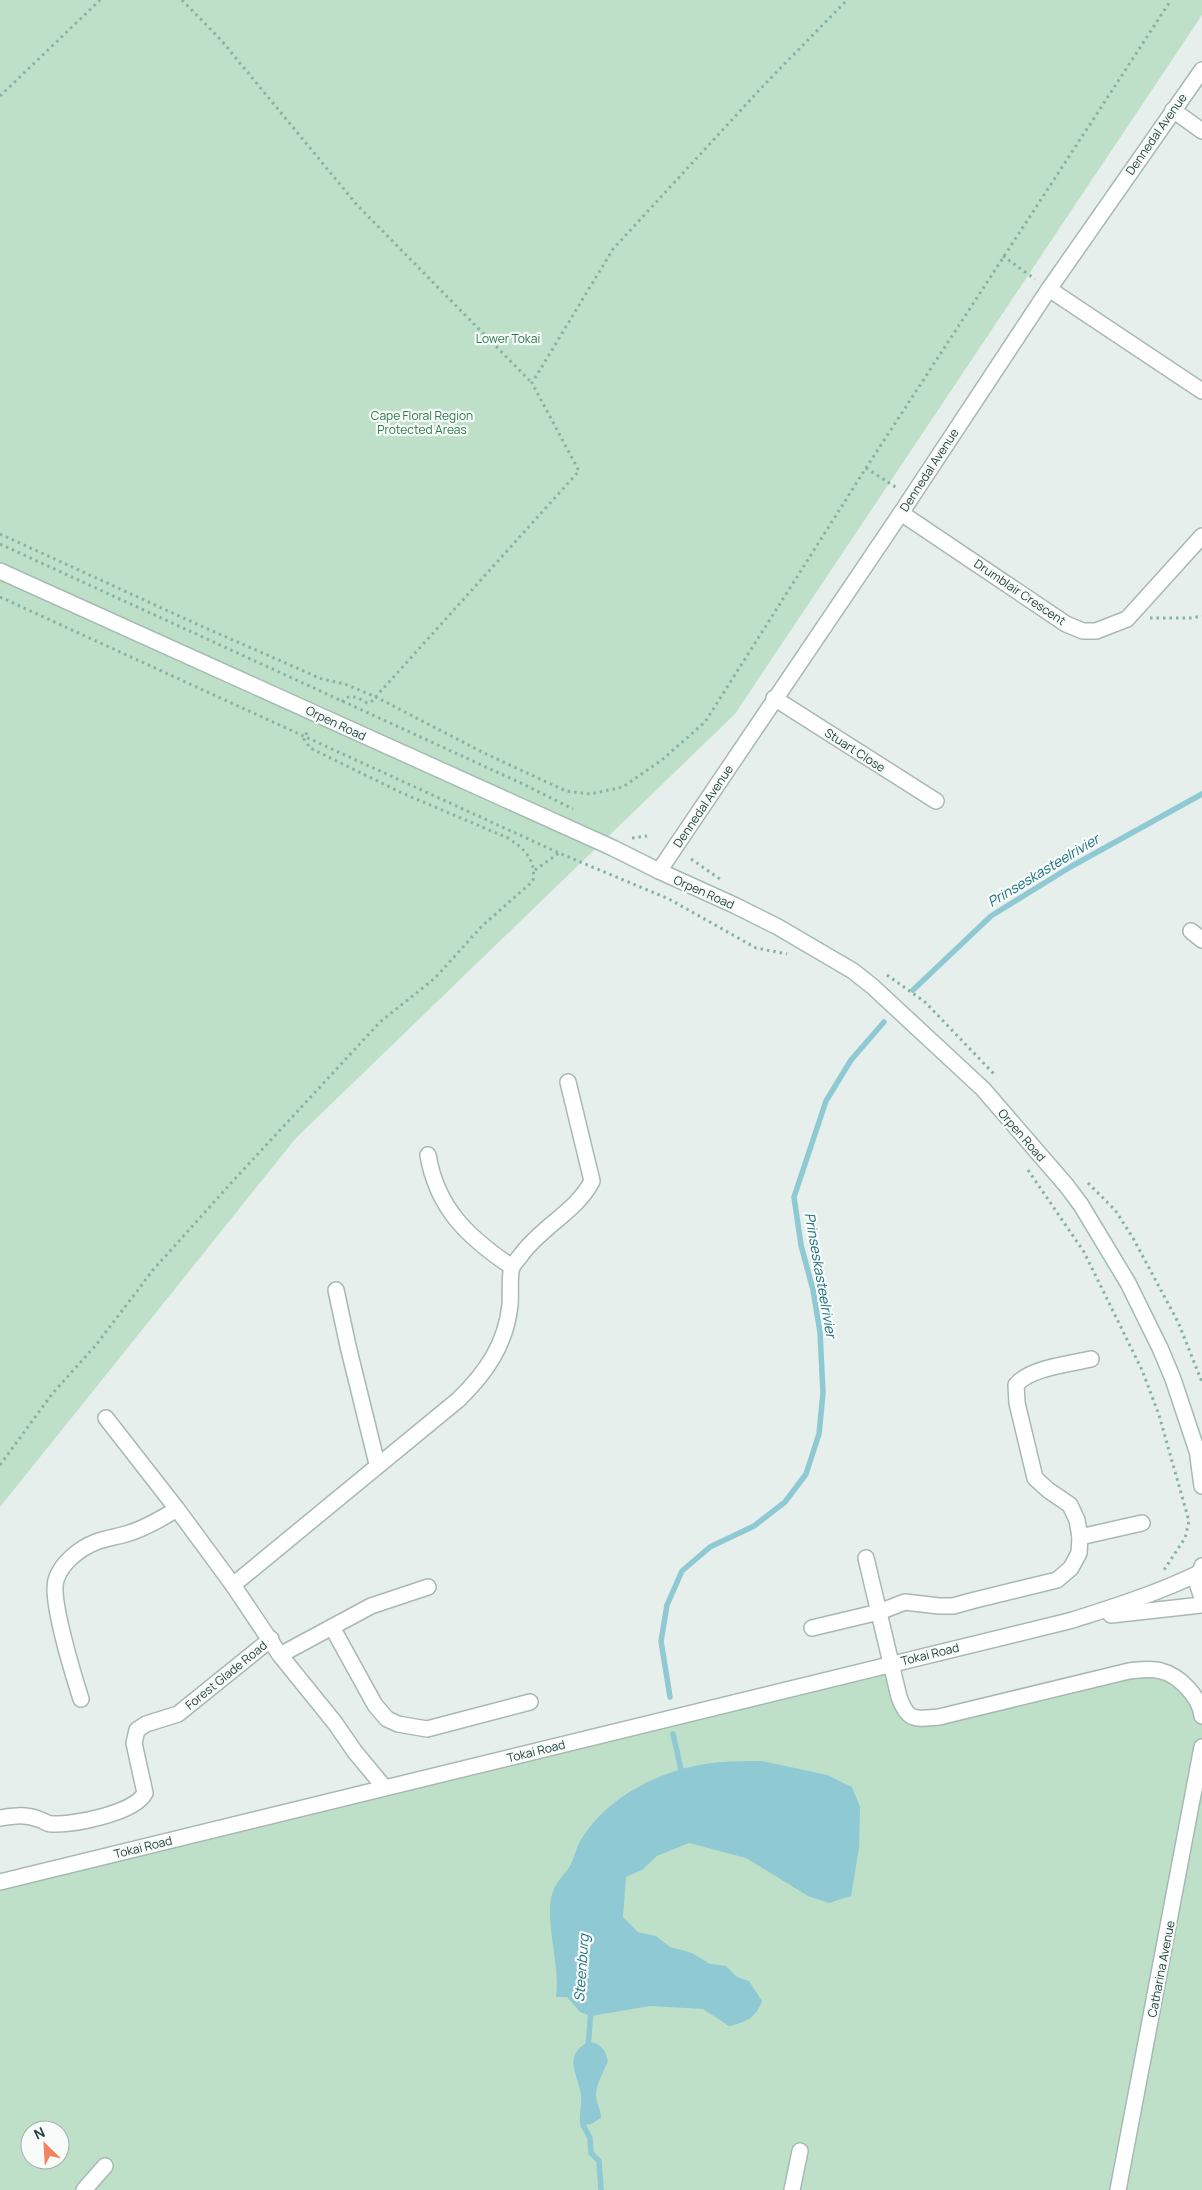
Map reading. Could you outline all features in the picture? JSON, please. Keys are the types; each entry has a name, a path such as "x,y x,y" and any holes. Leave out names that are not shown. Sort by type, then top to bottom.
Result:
{"street":[{"name":"Dennedal Avenue","path":"659,872 774,698 901,513 1049,289 1202,70"},
{"path":"1173,110 1202,131"},
{"path":"1049,289 1202,391"},
{"name":"Drumblair Crescent","path":"901,513 1066,624 1083,631 1096,631 1128,619 1202,536"},
{"name":"Orpen Road","path":"0,571 613,848 659,872 778,927 853,971 872,986 983,1090 1066,1185 1113,1257 1160,1348 1176,1388 1200,1461 1202,1486"},
{"name":"Stuart Close","path":"774,698 936,801"},
{"path":"233,1585 319,1515 377,1464 458,1400 489,1367 500,1346 508,1321 512,1267 526,1248 585,1195 592,1180 568,1082"},
{"path":"428,1156 431,1176 444,1204 477,1241 512,1267"},
{"path":"336,1290 377,1464"},
{"path":"812,1628 879,1612 905,1602 953,1606 1057,1580 1064,1575 1076,1561 1079,1553 1078,1520 1070,1505 1048,1490 1035,1478 1015,1391 1016,1385 1024,1376 1091,1359"},
{"name":"Forest Glade Road","path":"106,1418 233,1585 280,1655 385,1788"},
{"path":"81,1699 57,1610 54,1593 55,1580 70,1558 83,1548 142,1528 177,1509"},
{"path":"1080,1537 1142,1523"},
{"path":"866,1558 890,1664 904,1712 909,1717 919,1719 974,1710 1129,1671 1148,1670 1162,1671 1176,1677 1196,1700 1202,1716"},
{"path":"1200,1569 1198,1588 1202,1598"},
{"name":"Tokai Road","path":"0,1882 1073,1620 1162,1590 1200,1569"},
{"name":"Forest Glade Road","path":"280,1655 371,1606 428,1586"},
{"name":"Tokai Road","path":"1073,1620 1202,1605"},
{"path":"332,1627 375,1705 387,1718 398,1724 426,1729 530,1702"},
{"name":"Forest Glade Road","path":"0,1818 22,1814 51,1824 66,1823 99,1818 139,1802 145,1793 134,1743 137,1730 146,1724 178,1714 271,1639"},
{"name":"Catharina Avenue","path":"1118,2190 1202,1747"},
{"path":"792,2190 800,2151"},
{"path":"84,2190 105,2166"}],"path":[{"path":"0,96 100,0"},
{"path":"182,0 221,40 357,205 532,383 579,471 368,703 350,696 346,697 342,702"},
{"path":"532,383 613,249 764,85 847,0"},
{"path":"0,534 314,676 345,684 374,696 484,754 566,791 590,794 623,787 663,758 705,722 1003,256 1172,0"},
{"path":"1003,256 1049,289"},
{"path":"866,468 912,496"},
{"path":"0,544 523,784 581,814"},
{"path":"0,597 284,727 306,734 559,853 668,899 756,948 790,954"},
{"path":"1128,619 1192,618 1202,616"},
{"path":"0,1465 52,1394 96,1345 153,1270 232,1182 380,1022 435,978 482,926 534,881 535,870 529,855 522,847 508,838 402,793 310,748 304,739 306,734"},
{"path":"628,838 647,836"},
{"path":"535,870 559,853"},
{"path":"1025,1164 1084,1252 1142,1370 1159,1415 1188,1521 1185,1538 1159,1578"}],"green space":[{"name":"Cape Floral Region Protected Areas","path":"0,0 1202,0 1202,15 735,714 296,1138 0,1507"},
{"path":"890,1664 919,1719 1162,1671 1202,1708 1202,2190 0,2190 0,1881"}],"water":[{"path":"762,1761 827,1775 852,1787 860,1807 859,1848 851,1896 829,1903 808,1896 746,1858 689,1843 657,1856 642,1870 626,1877 623,1917 638,1932 656,1936 670,1947 692,1953 710,1964 726,1966 737,1977 749,1981 762,2001 757,2012 745,2021 729,2026 703,2009 650,2006 591,2016 580,2012 567,1997 556,1997 557,1984 550,1902 554,1888 570,1866 580,1841 594,1822 625,1795 661,1776 701,1765"},
{"path":"588,2042 602,2047 608,2061 596,2091 601,2118 591,2124 583,2125 580,2123 581,2095 575,2073 574,2059 580,2047"}],"waterway":[{"name":"Prinseskasteelrivier","path":"913,990 991,916 1072,866 1202,794"},
{"name":"Prinseskasteelrivier","path":"670,1697 661,1641 667,1605 682,1571 710,1547 754,1526 785,1502 806,1474 819,1434 823,1393 820,1332 813,1290 801,1245 794,1197 826,1101 851,1060 884,1022"},
{"name":"Prinseskasteelrivier","path":"673,1734 681,1769 678,1775"},
{"name":"Steenburg","path":"588,2048 591,2010"},
{"name":"Steenburg","path":"584,2117 583,2125 590,2138 591,2153 599,2161 601,2190"}],"park label":[{"name":"Lower Tokai","path":"508,338"}]}
